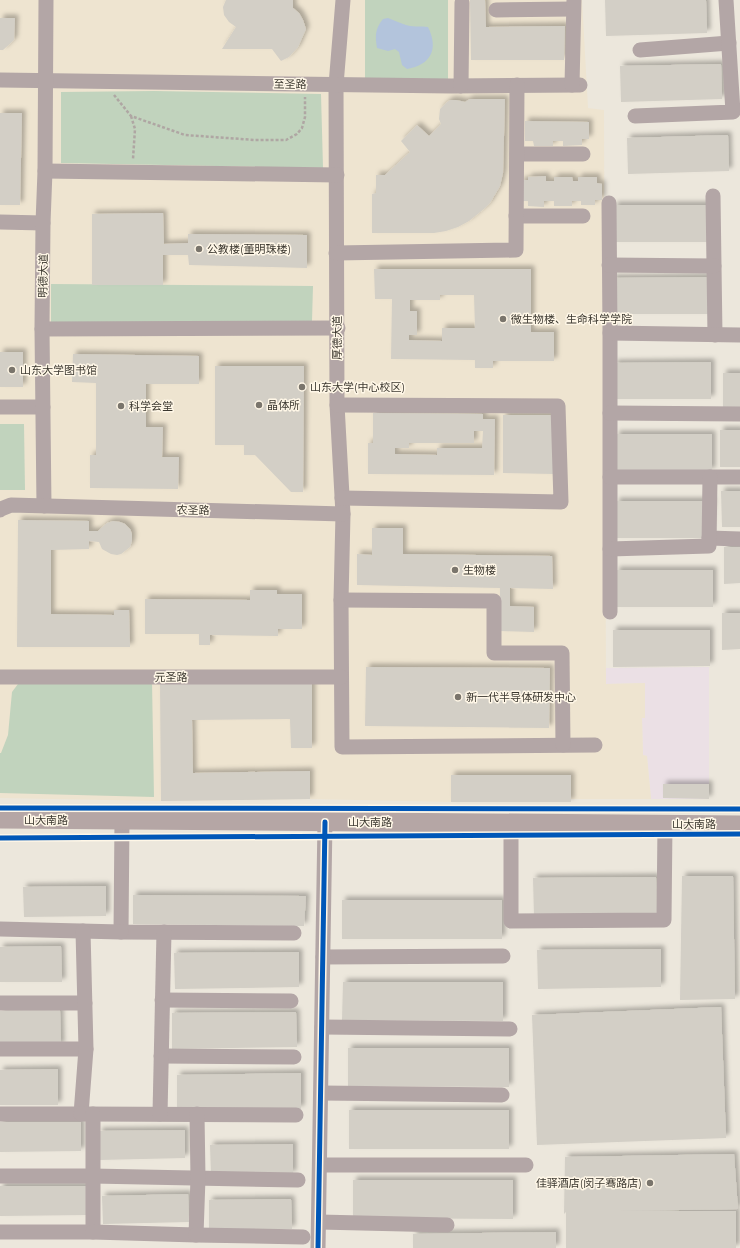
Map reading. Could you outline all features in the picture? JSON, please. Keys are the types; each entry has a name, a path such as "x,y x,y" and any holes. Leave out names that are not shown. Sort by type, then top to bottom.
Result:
{"main road":[{"name":"山大南路","path":"0,819 740,825"}],"street":[{"name":"明德大道","path":"44,506 42,329 46,0"},
{"name":"厚德大道","path":"343,0 336,85 336,253 338,328 337,405 343,514 341,600 342,747 563,745"},
{"path":"635,116 733,112 735,58 729,43 726,0"},
{"path":"461,86 462,3"},
{"name":"至圣路","path":"0,80 336,85 576,85 574,5"},
{"path":"496,10 574,5"},
{"path":"640,50 729,43"},
{"path":"336,253 516,250 518,85"},
{"path":"517,154 583,154"},
{"path":"45,171 337,175"},
{"path":"713,196 715,335"},
{"path":"608,202 610,334 610,612"},
{"path":"516,216 583,216"},
{"path":"0,222 43,223"},
{"path":"609,265 714,266"},
{"path":"42,329 338,328"},
{"path":"610,334 740,335"},
{"path":"337,405 558,406 561,502 342,498"},
{"path":"0,407 43,407"},
{"path":"610,413 740,414"},
{"path":"610,477 740,477"},
{"path":"610,549 709,546 710,477"},
{"path":"0,510 11,505 44,506"},
{"name":"农圣路","path":"44,506 343,514"},
{"path":"709,538 740,539"},
{"path":"341,600 494,601 494,654 562,653 563,745 595,745"},
{"name":"元圣路","path":"0,678 341,677"},
{"path":"121,932 122,820"},
{"path":"318,1248 324,822"},
{"path":"511,823 512,921 664,920 665,824"},
{"path":"0,928 121,932 294,933"},
{"path":"83,931 87,1114 92,1176 93,1232"},
{"path":"160,1114 164,932"},
{"path":"323,958 503,956"},
{"path":"162,1000 291,1001"},
{"path":"0,1003 84,1003"},
{"path":"322,1027 510,1029"},
{"path":"0,1049 86,1050"},
{"path":"161,1056 294,1057"},
{"path":"321,1093 502,1095"},
{"path":"0,1114 296,1115"},
{"path":"196,1235 198,1178 197,1114"},
{"path":"320,1165 526,1165"},
{"path":"0,1176 92,1176 298,1180"},
{"path":"319,1222 447,1225"},
{"path":"0,1232 93,1232 303,1237"}],"path":[{"path":"103,81 131,116 135,129 132,172"},
{"path":"131,116 185,136 255,140 286,140 297,134 302,128 305,117 305,94"}],"shaded area":[{"name":"山东大学(中心校区)","path":"0,0 582,0 588,108 604,110 606,684 645,683 645,718 642,718 643,755 647,756 651,799 571,799 571,802 451,802 310,799 161,801 0,798"},
{"path":"709,667 709,799 651,799 647,756 643,755 642,718 645,718 645,683 606,684 606,668"}],"green space":[{"path":"365,0 448,0 448,79 365,79"},
{"path":"154,91 321,94 323,168 61,163 61,92"},
{"path":"51,284 313,286 312,321 51,323"},
{"path":"0,424 24,424 25,490 0,490"},
{"path":"152,681 154,797 0,793 0,753 8,735 12,692 18,684"}],"water":[{"path":"388,18 408,26 428,27 433,42 433,49 427,60 422,64 407,69 402,65 399,52 395,49 388,51 377,48 376,36 378,26 383,19"}],"building":[{"path":"226,0 293,0 293,8 299,13 306,29 298,47 289,57 281,61 272,49 222,49 236,27 229,22 224,15 223,7"},
{"path":"470,0 485,0 486,27 565,26 564,60 471,60"},
{"path":"605,0 706,0 707,33 606,36"},
{"path":"0,18 15,18 14,40 3,50 0,50"},
{"path":"721,64 722,99 621,102 620,66"},
{"path":"470,99 505,99 503,173 500,186 490,203 469,221 446,231 434,233 372,233 372,194 376,193 376,175 385,175 410,152 401,141 417,125 429,136 441,124 439,119 440,109 446,103 450,100 465,102"},
{"path":"0,113 22,113 20,205 0,205"},
{"path":"525,121 589,122 589,139 582,139 582,145 563,146 563,141 553,141 553,146 534,146 533,141 525,141"},
{"path":"728,135 729,171 628,174 627,138"},
{"path":"546,176 546,181 554,181 554,177 572,177 573,181 578,181 578,177 597,177 597,183 602,184 602,200 595,200 595,205 581,205 581,201 572,201 572,206 554,206 554,201 544,201 544,207 528,206 528,201 521,201 521,180 528,180 528,177"},
{"path":"614,205 710,205 710,242 614,242"},
{"name":"公教楼(董明珠楼)","path":"163,213 164,244 188,243 188,234 307,235 307,268 189,265 188,255 163,255 163,285 92,285 92,214"},
{"name":"微生物楼、生命科学学院","path":"374,269 531,269 531,332 554,332 554,361 493,361 493,368 475,368 475,360 391,359 392,299 375,299","holes":["440,295 474,295 475,328 442,328 442,341 409,340 409,335 417,335 417,311 410,311 410,300 440,300"]},
{"path":"708,277 709,314 612,314 612,278"},
{"name":"山东大学图书馆","path":"0,352 23,352 23,387 0,387"},
{"name":"科学会堂","path":"73,354 199,356 199,384 146,384 146,427 163,427 162,457 179,457 178,489 90,488 90,455 96,455 96,383 72,382"},
{"path":"711,362 711,399 614,399 614,363"},
{"name":"晶体所","path":"215,366 304,366 303,492 291,492 255,455 244,455 244,445 215,445"},
{"path":"723,373 740,373 740,409 723,409"},
{"path":"373,413 483,414 483,419 495,419 494,475 368,474 368,443 373,443","holes":["474,431 483,431 482,448 437,448 437,455 395,454 395,448 409,448 409,443 474,443"]},
{"path":"503,415 554,415 554,474 503,473"},
{"path":"720,430 740,430 740,467 720,467"},
{"path":"616,434 712,434 712,471 616,471"},
{"path":"721,491 740,491 740,527 722,527"},
{"path":"616,501 712,501 709,538 616,538"},
{"path":"18,520 89,521 89,531 98,531 107,523 113,521 125,524 130,529 132,541 130,547 121,554 111,554 102,549 99,542 89,541 89,549 51,550 51,614 114,615 114,610 129,610 130,647 17,647"},
{"name":"生物楼","path":"372,528 403,528 403,554 552,556 553,589 510,588 510,606 534,607 534,632 500,631 500,588 357,585 357,554 372,555"},
{"path":"724,547 740,547 740,583 724,584"},
{"path":"616,570 713,570 713,607 617,607"},
{"path":"250,590 277,590 277,594 302,594 302,629 278,629 278,636 210,635 210,645 199,645 199,634 145,634 145,599 250,600"},
{"path":"722,613 740,613 740,649 722,650"},
{"path":"613,630 710,630 710,666 613,667"},
{"name":"新一代半导体研发中心","path":"366,667 550,668 549,728 365,726"},
{"path":"312,680 312,748 291,748 290,719 192,720 193,773 310,771 310,799 161,801 160,682"},
{"path":"451,775 571,775 571,802 451,802"},
{"path":"663,784 709,784 709,799 663,798"},
{"path":"682,876 733,876 735,999 680,1000"},
{"path":"656,877 657,915 534,917 533,878"},
{"path":"106,886 106,916 24,917 23,887"},
{"path":"133,895 306,896 304,926 133,924"},
{"path":"342,900 502,900 502,939 342,939"},
{"path":"61,946 62,982 0,982 0,947"},
{"path":"661,949 661,987 538,989 537,950"},
{"path":"299,952 299,987 175,989 174,953"},
{"path":"343,982 503,982 503,1021 342,1020"},
{"path":"721,1007 726,1138 537,1145 532,1015"},
{"path":"60,1010 61,1046 0,1047 0,1011"},
{"path":"296,1012 297,1047 172,1049 172,1013"},
{"path":"348,1048 509,1048 509,1087 348,1086"},
{"path":"58,1069 58,1105 0,1105 0,1070"},
{"path":"301,1073 301,1109 177,1110 177,1075"},
{"path":"349,1110 509,1110 509,1149 349,1149"},
{"path":"0,1122 81,1122 81,1151 0,1152"},
{"path":"185,1130 185,1158 99,1160 99,1131"},
{"path":"293,1144 293,1174 211,1175 210,1145"},
{"name":"佳驿酒店(闵子骞路店)","path":"734,1154 738,1209 621,1211 736,1211 736,1248 566,1248 566,1212 564,1214 565,1157"},
{"path":"353,1180 513,1180 513,1219 353,1218"},
{"path":"0,1186 87,1186 88,1215 0,1216"},
{"path":"188,1194 189,1222 103,1224 102,1196"},
{"path":"291,1199 292,1229 209,1230 209,1200"},
{"path":"556,1232 556,1248 413,1248 413,1234"}],"cycle path":[{"path":"0,808 740,809"},
{"path":"318,1248 325,822"},
{"path":"0,838 740,834"}],"place":[{"name":"公教楼(董明珠楼)","path":"199,249"},
{"name":"微生物楼、生命科学学院","path":"503,319"},
{"name":"山东大学图书馆","path":"12,370"},
{"name":"山东大学(中心校区)","path":"302,387"},
{"name":"晶体所","path":"259,405"},
{"name":"科学会堂","path":"121,406"},
{"name":"生物楼","path":"455,570"},
{"name":"新一代半导体研发中心","path":"458,697"},
{"name":"佳驿酒店(闵子骞路店)","path":"650,1183"}]}
